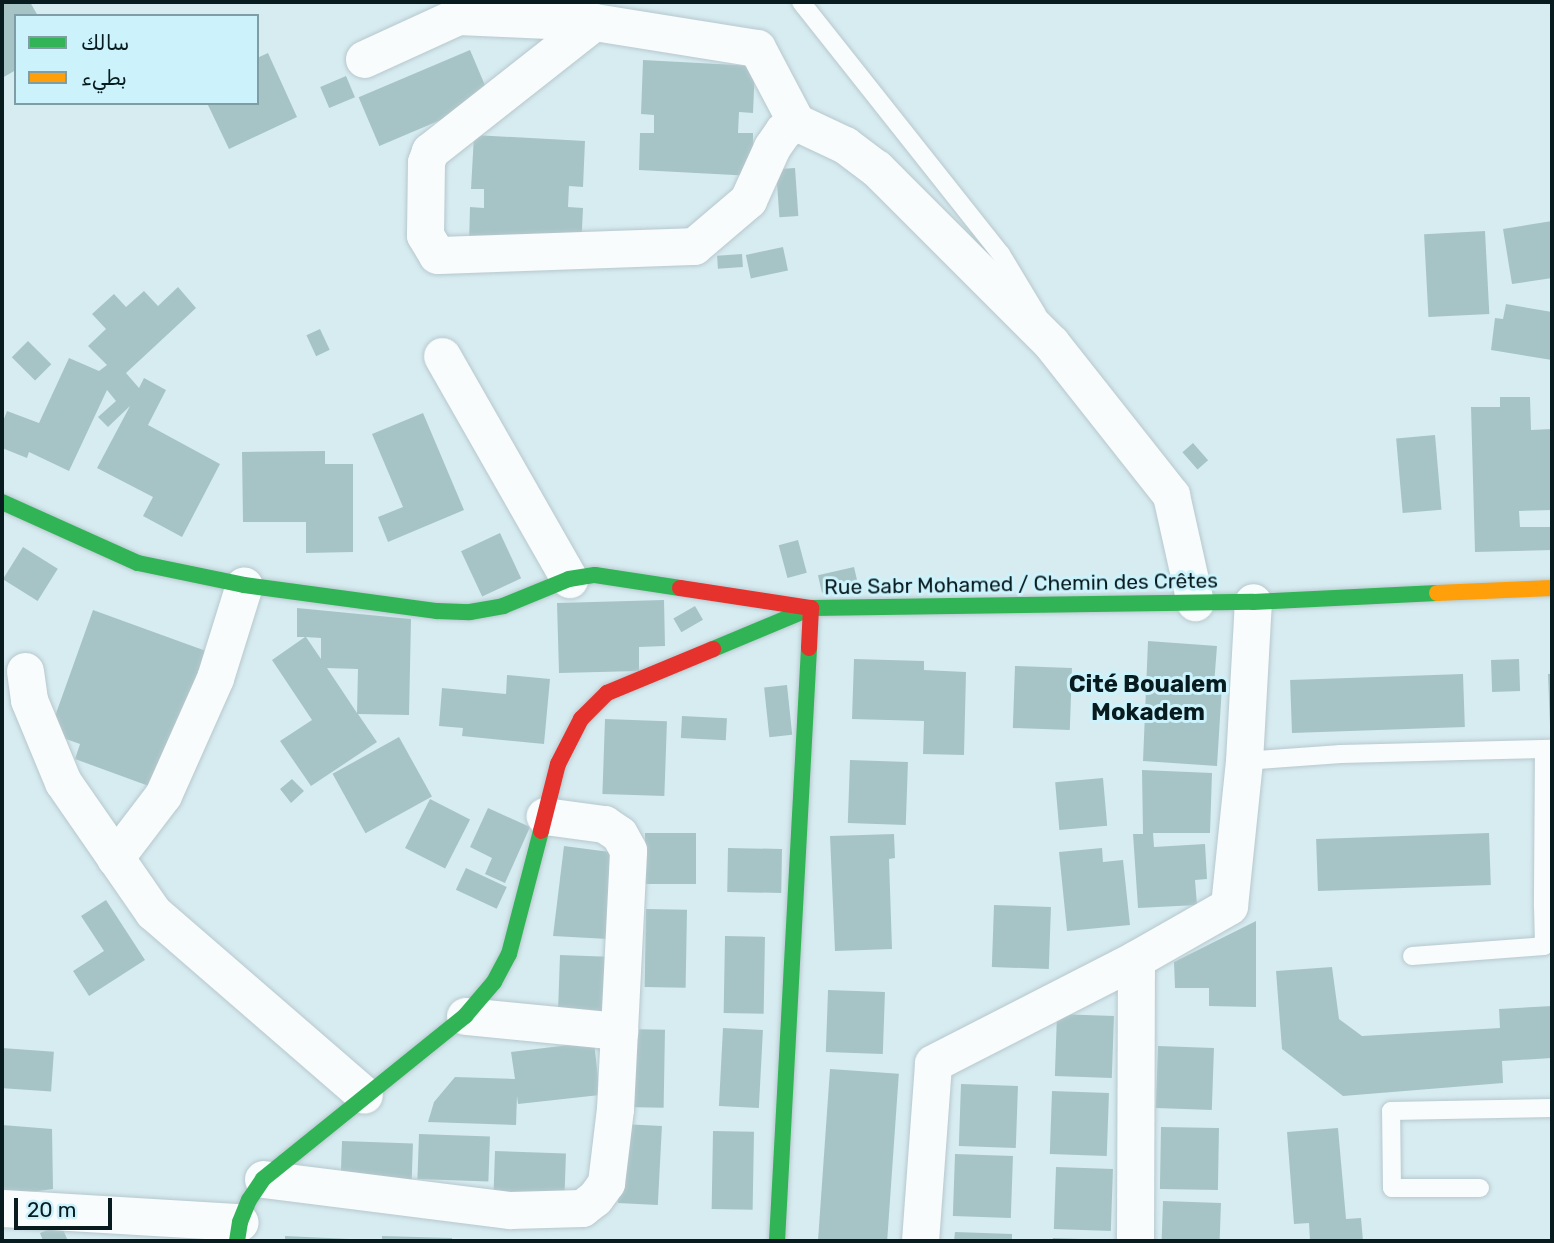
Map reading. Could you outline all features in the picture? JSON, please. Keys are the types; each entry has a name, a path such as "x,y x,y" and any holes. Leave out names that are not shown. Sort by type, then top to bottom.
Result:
{"street":[{"path":"364,59 458,16 594,22 757,48 796,122 845,145 876,168 1051,343 1171,495 1195,602"},
{"path":"594,22 430,150 426,162 425,235 437,255 694,246 748,200 772,146 783,131 796,122"},
{"path":"442,356 569,579"},
{"path":"2,502 138,563 244,585 437,611 470,612 503,606 569,579 595,575 811,608 777,1241"},
{"path":"115,858 163,795 215,678 244,585"},
{"name":"Rue Sabr Mohamed / Chemin des Crêtes","path":"238,1232 249,1200 263,1179 465,1016 494,982 509,954 558,764 581,719 607,693 811,608 1253,602 1552,588"},
{"path":"920,1241 933,1063 1136,959 1229,906 1244,761 1253,602"},
{"path":"25,671 29,700 63,782 153,912 364,1096"},
{"path":"263,1179 510,1209 582,1208 595,1198 606,1183 615,1109 628,860 625,841 612,828 604,824 545,816"},
{"path":"1135,1241 1136,959"},
{"path":"465,1016 619,1031"},
{"path":"2,1208 238,1232"}],"lane":[{"path":"801,2 1001,254 1028,295 1051,343"},
{"path":"1244,761 1341,754 1548,749 1548,906 1544,946 1412,956"},
{"path":"1480,1188 1392,1188 1391,1111 1552,1108"}],"building":[{"path":"30,2 37,14 14,14 14,71 2,78 2,3"},
{"path":"470,50 491,99 379,146 359,97"},
{"path":"268,53 297,117 229,149 208,105 259,105 259,57"},
{"path":"643,60 755,66 753,113 739,112 738,133 753,133 753,176 639,170 640,133 654,133 654,115 641,114"},
{"path":"346,76 355,97 329,108 320,87"},
{"path":"474,135 585,141 583,187 569,186 568,207 583,208 581,250 469,244 470,207 484,208 484,189 471,189"},
{"path":"795,168 798,216 779,217 776,169"},
{"path":"1552,221 1552,278 1512,284 1503,229"},
{"path":"1485,231 1489,314 1428,317 1424,234"},
{"path":"783,247 788,270 751,278 746,255"},
{"path":"742,254 743,267 718,269 717,256"},
{"path":"178,287 196,308 126,373 139,388 144,378 166,390 148,425 220,464 182,537 143,516 153,497 97,468 130,406 108,427 98,417 116,401 107,390 69,471 29,452 27,458 2,448 2,424 7,411 39,423 69,358 99,371 107,365 88,346 106,329 92,314 114,294 126,307 144,291 158,306"},
{"path":"1506,304 1552,312 1552,360 1491,350 1495,318 1503,319"},
{"path":"320,329 330,350 316,356 306,335"},
{"path":"28,341 51,364 35,381 12,357"},
{"path":"1500,397 1530,397 1531,430 1552,429 1552,510 1519,511 1520,527 1552,527 1552,550 1475,552 1471,407 1500,407"},
{"path":"423,413 464,510 388,542 378,517 403,507 372,434"},
{"path":"1435,435 1442,510 1403,513 1396,438"},
{"path":"1193,443 1208,460 1198,470 1182,452"},
{"path":"325,451 325,464 353,464 353,552 306,553 306,522 243,522 242,452"},
{"path":"500,533 521,578 482,596 461,551"},
{"path":"798,540 807,573 787,578 779,545"},
{"path":"23,547 58,569 38,601 3,579"},
{"path":"854,567 858,585 822,593 818,575"},
{"path":"664,600 665,646 639,647 639,671 559,673 557,603"},
{"path":"695,606 703,620 681,632 673,618"},
{"path":"297,608 411,619 409,715 358,714 377,742 311,786 280,741 312,720 272,660 305,637 297,637","holes":["306,637 321,638 321,659","327,668 358,669 357,713"]},
{"path":"93,610 206,651 157,789 75,759 80,744 49,733"},
{"path":"1148,641 1217,646 1214,685 1222,686 1217,766 1143,761"},
{"path":"854,659 924,661 924,670 966,672 964,755 923,754 924,721 852,719"},
{"path":"1519,659 1520,691 1492,692 1491,660"},
{"path":"1015,666 1072,668 1070,730 1013,728"},
{"path":"1463,674 1465,727 1292,733 1290,680"},
{"path":"1548,674 1552,674 1552,725 1550,725"},
{"path":"507,675 550,679 544,744 462,736 463,728 439,726 442,688 506,694"},
{"path":"787,685 792,735 769,737 764,687"},
{"path":"682,716 727,718 726,740 681,738"},
{"path":"605,719 667,721 664,796 602,794"},
{"path":"399,737 432,796 365,833 333,774"},
{"path":"850,760 908,762 906,825 848,823"},
{"path":"1142,770 1212,773 1210,833 1153,833 1154,847 1205,844 1207,879 1195,880 1197,905 1138,908 1133,834 1143,834"},
{"path":"1103,778 1107,826 1059,830 1055,782"},
{"path":"292,779 304,791 291,803 280,789"},
{"path":"430,799 470,819 445,868 405,848"},
{"path":"488,808 530,827 505,883 485,874 492,858 470,847"},
{"path":"645,833 696,833 696,884 645,884"},
{"path":"1489,833 1491,885 1318,891 1316,839"},
{"path":"894,834 895,858 889,859 892,949 835,951 830,836"},
{"path":"564,846 610,852 608,939 553,936"},
{"path":"728,848 782,849 781,893 727,892"},
{"path":"1102,848 1103,862 1123,860 1130,925 1067,931 1059,852"},
{"path":"466,868 507,887 497,909 456,890"},
{"path":"106,900 145,960 89,996 73,971 104,951 81,916"},
{"path":"994,905 1051,907 1049,969 992,967"},
{"path":"646,909 687,910 686,988 645,987"},
{"path":"1256,921 1256,1007 1209,1006 1209,988 1175,988 1174,962"},
{"path":"725,936 765,937 764,1014 724,1013"},
{"path":"560,955 608,957 606,1014 558,1012"},
{"path":"1332,967 1339,1019 1362,1036 1500,1028 1499,1009 1552,1006 1552,1058 1502,1061 1503,1083 1343,1096 1282,1049 1276,971"},
{"path":"828,990 885,992 883,1054 826,1052"},
{"path":"1057,1014 1114,1016 1112,1078 1055,1076"},
{"path":"723,1028 763,1030 759,1108 719,1106"},
{"path":"625,1029 665,1030 664,1108 624,1107"},
{"path":"594,1042 600,1095 518,1104 517,1096 516,1125 428,1122 434,1102 455,1077 515,1079 511,1052"},
{"path":"1158,1046 1214,1048 1212,1110 1156,1108"},
{"path":"2,1048 54,1052 51,1092 2,1088"},
{"path":"830,1069 899,1074 887,1241 818,1241"},
{"path":"961,1084 1018,1086 1016,1148 959,1146"},
{"path":"1052,1091 1109,1093 1107,1156 1050,1154"},
{"path":"622,1124 662,1126 658,1205 618,1203"},
{"path":"2,1125 52,1129 53,1189 2,1196"},
{"path":"1161,1127 1219,1128 1218,1190 1160,1189"},
{"path":"1338,1128 1346,1219 1361,1218 1363,1241 1310,1241 1309,1223 1294,1224 1287,1132"},
{"path":"713,1131 754,1132 753,1210 712,1209"},
{"path":"419,1134 490,1136 488,1181 417,1179"},
{"path":"342,1141 413,1143 411,1188 340,1186"},
{"path":"495,1151 566,1153 564,1198 493,1196"},
{"path":"955,1154 1013,1156 1011,1218 953,1216"},
{"path":"1056,1167 1113,1169 1111,1231 1054,1229"},
{"path":"1163,1201 1221,1203 1220,1241 1162,1241"},
{"path":"61,1225 68,1241 43,1241 40,1233"},
{"path":"955,1232 1012,1234 1012,1241 954,1241"},
{"path":"285,1236 350,1239 350,1241 285,1241"},
{"path":"382,1236 452,1238 452,1241 382,1241"},
{"path":"1053,1238 1082,1239 1082,1241 1052,1241"}],"traffic: fast":[{"path":"2,502 138,563 244,585 437,611 470,612 503,606 569,579 595,575 680,588"},
{"path":"713,649 811,608 1253,602 1437,593"},
{"path":"777,1241 809,648"},
{"path":"237,1241 240,1222 249,1200 263,1179 465,1016 494,982 509,954 541,831"}],"traffic: slow":[{"path":"1437,593 1552,588"}],"traffic: jam":[{"path":"680,588 811,608 809,648"},
{"path":"541,831 558,764 581,719 607,693 713,649"}],"district":[{"name":"Cité Boualem Mokadem","path":"1148,699"}]}
